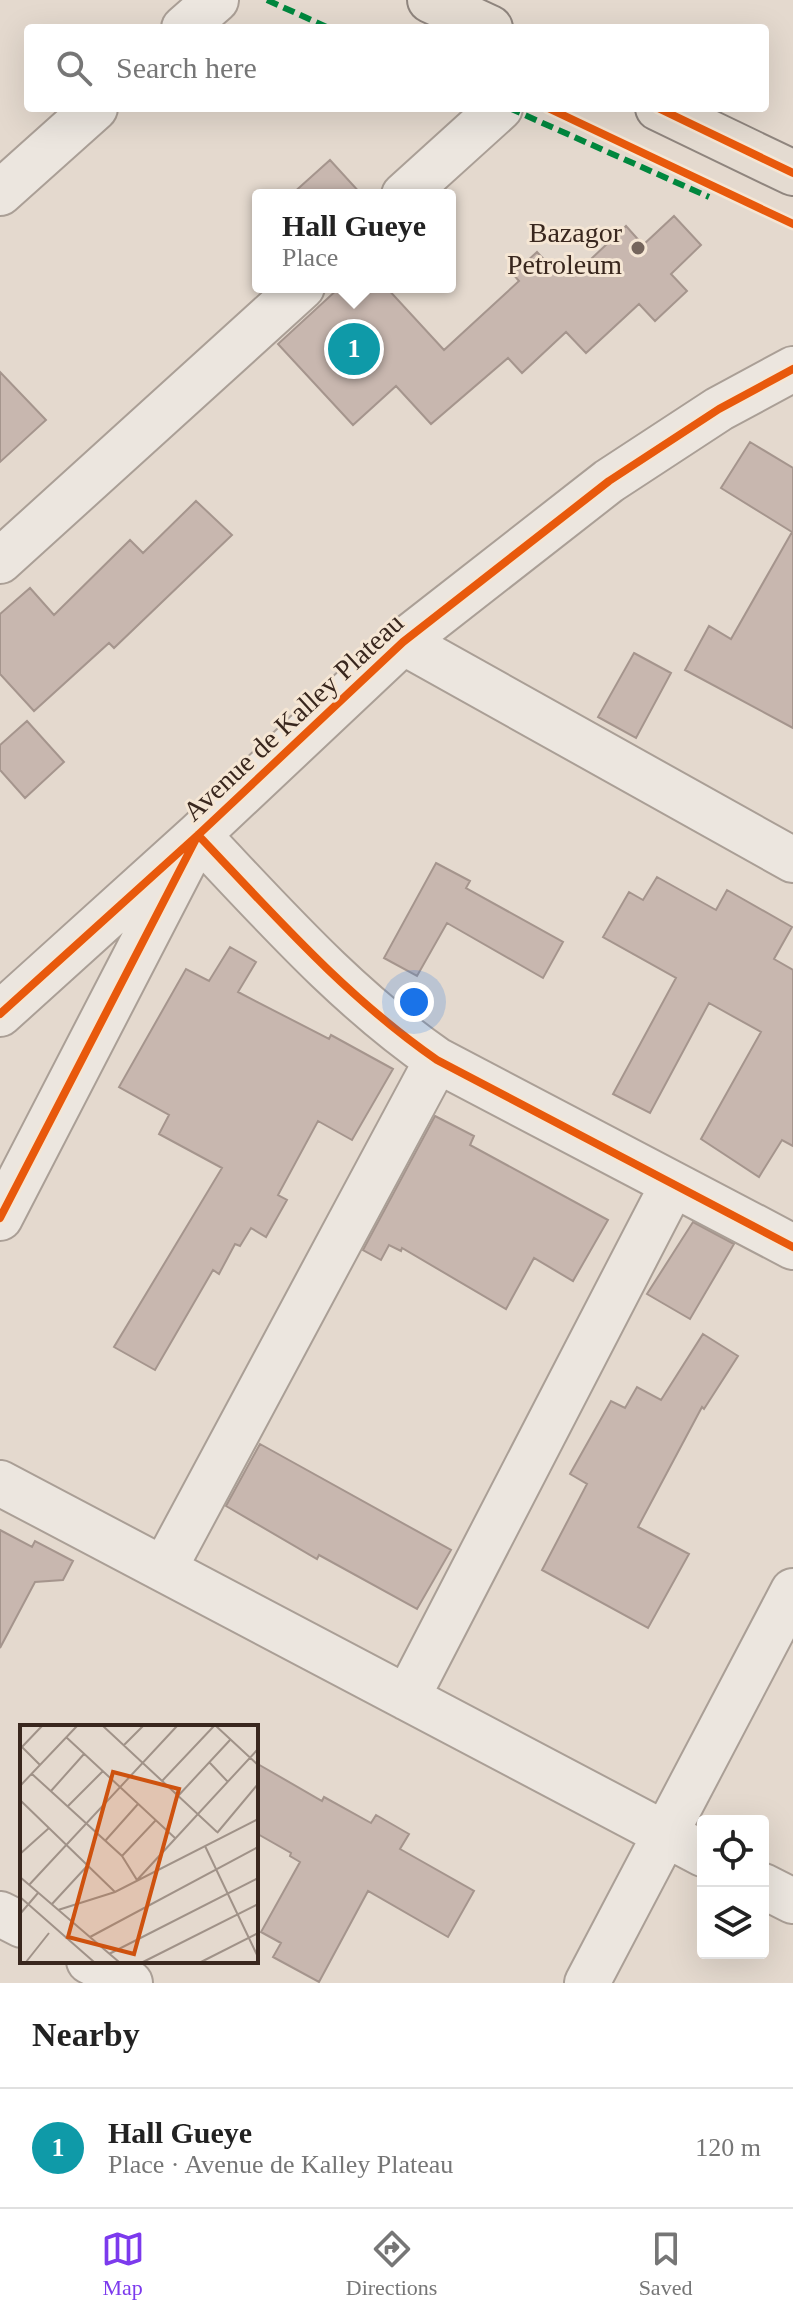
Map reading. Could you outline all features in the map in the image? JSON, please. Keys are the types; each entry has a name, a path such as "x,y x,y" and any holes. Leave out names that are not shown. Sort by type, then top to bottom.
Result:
{"main road":[{"path":"430,0 481,24"},
{"path":"666,112 793,173"}],"street":[{"path":"189,24 216,0"},
{"path":"0,193 91,112"},
{"path":"411,189 496,112"},
{"path":"0,561 295,293"},
{"name":"Avenue de Kalley Plateau","path":"0,1014 198,835 403,642 609,481 719,409 793,369"},
{"path":"403,642 793,860"},
{"path":"0,1218 198,835 362,1005 437,1060 793,1247"},
{"path":"164,1569 437,1060"},
{"path":"407,1698 673,1184"},
{"path":"0,1483 697,1851"},
{"path":"587,1983 793,1591"},
{"path":"765,1887 793,1901"},
{"path":"0,1914 20,1924"},
{"path":"93,1963 130,1983"}],"building":[{"path":"330,160 357,189 298,189"},
{"path":"674,216 701,245 671,274 687,291 655,321 639,304 586,353 566,332 522,373 508,358 431,424 396,386 353,425 278,344 333,293 392,293 444,350 519,281 513,274 537,252 552,268 559,261 573,276 626,226 643,245"},
{"path":"0,372 46,420 0,462"},
{"path":"750,442 793,468 793,728 685,670 709,626 731,639 792,532 721,488"},
{"path":"196,501 232,535 114,648 109,643 34,711 0,674 0,614 30,588 54,615 130,540 143,553"},
{"path":"634,653 671,673 636,738 598,717"},
{"path":"27,721 64,762 25,798 0,770 0,745"},
{"path":"436,863 470,881 466,888 563,942 543,978 447,923 417,976 384,958"},
{"path":"657,877 716,910 727,890 792,927 774,959 793,970 793,1146 782,1140 759,1177 701,1139 761,1032 709,1003 650,1113 613,1094 676,978 603,937 629,892 643,900"},
{"path":"230,947 256,962 238,992 329,1039 331,1035 393,1069 352,1140 318,1121 278,1195 287,1200 266,1237 251,1228 240,1246 235,1244 219,1274 213,1270 155,1370 114,1347 222,1168 159,1134 169,1115 119,1087 186,969 209,981"},
{"path":"435,1116 474,1136 470,1145 608,1220 573,1281 534,1258 506,1309 402,1248 401,1251 389,1245 381,1260 363,1250"},
{"path":"693,1222 734,1244 690,1319 647,1294"},
{"path":"703,1334 738,1356 704,1409 702,1407 638,1527 689,1554 648,1628 542,1570 587,1484 570,1474 611,1401 625,1408 637,1387 661,1400"},
{"path":"260,1444 451,1550 417,1609 319,1555 317,1559 226,1506"},
{"path":"0,1530 32,1547 35,1541 73,1561 63,1580 35,1582 0,1648"},
{"path":"258,1764 322,1801 324,1797 371,1823 376,1815 409,1834 400,1849 474,1891 448,1937 368,1891 319,1982 273,1957 281,1943 261,1932 300,1862 290,1856 291,1853 258,1834"}],"marked path":[{"path":"267,0 320,24"},
{"path":"518,112 709,197"}],"cycle path":[{"path":"556,112 793,224"},
{"path":"666,112 793,173"},
{"path":"0,1014 198,835 403,642 609,481 719,409 793,369"},
{"path":"0,1218 198,835 341,982 437,1060 793,1247"}],"place":[{"name":"Bazagor Petroleum","path":"638,248"},
{"name":"Hall Gueye","path":"354,349"}]}
